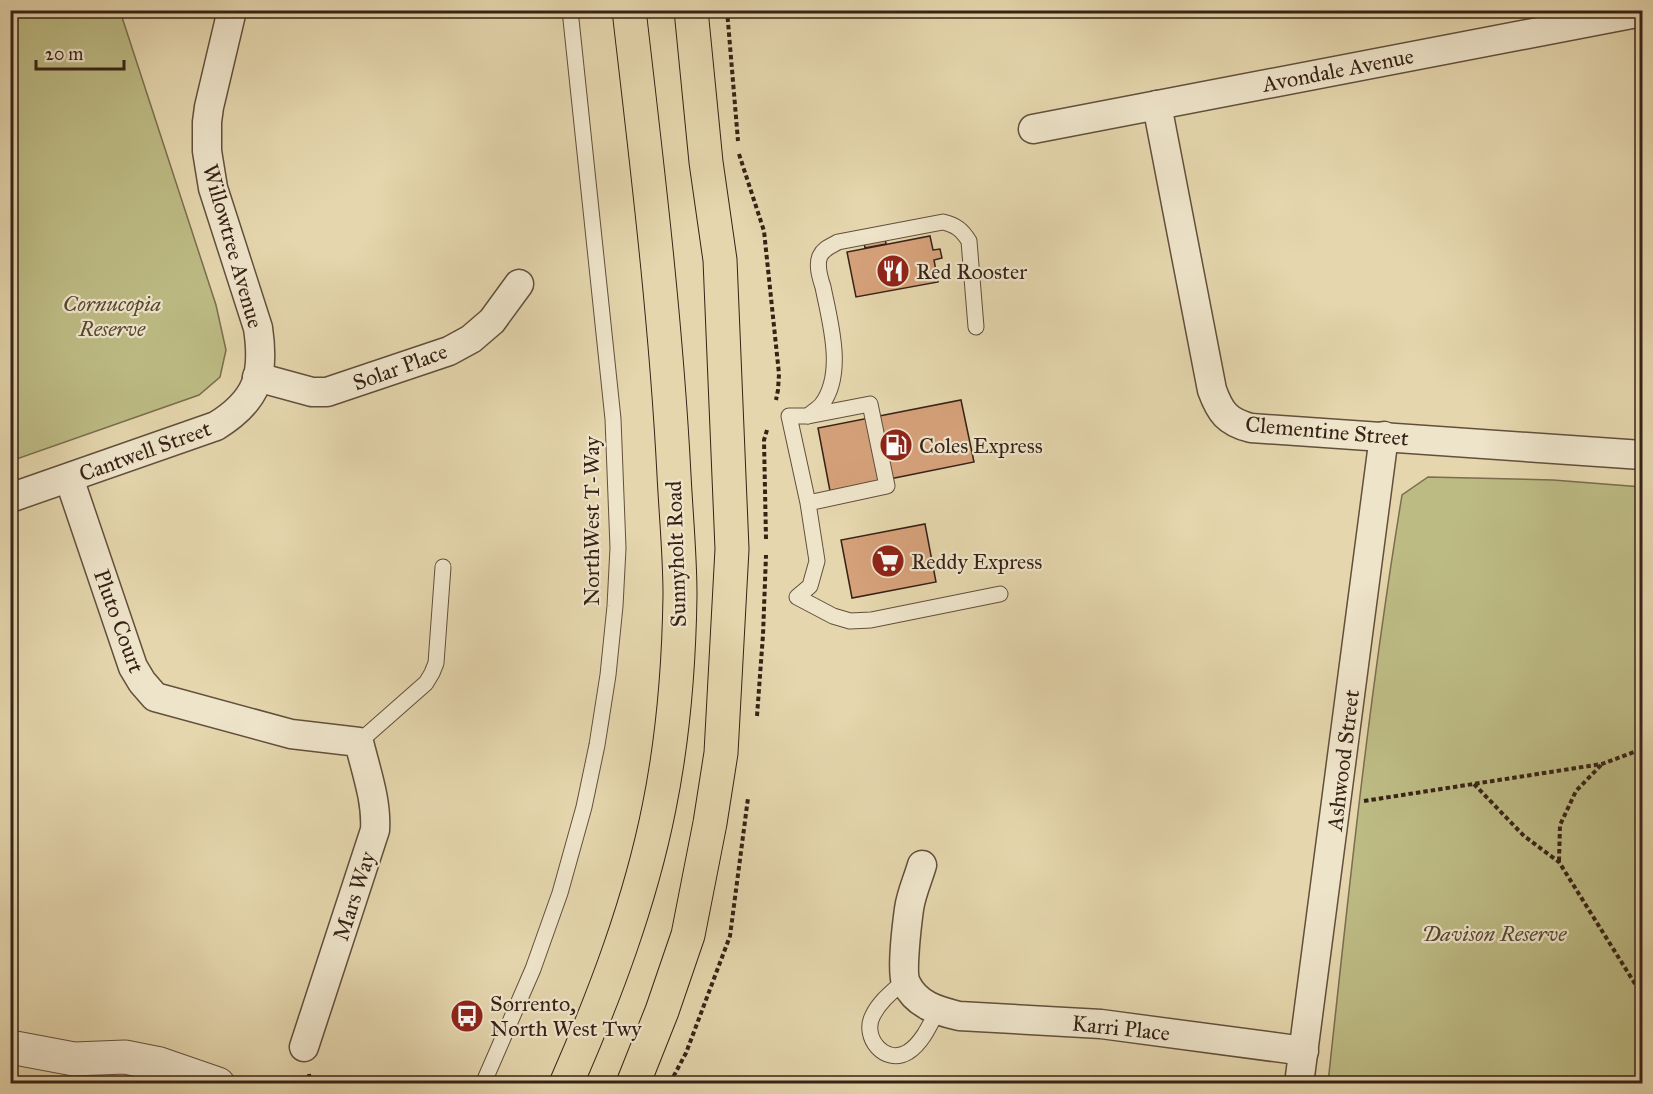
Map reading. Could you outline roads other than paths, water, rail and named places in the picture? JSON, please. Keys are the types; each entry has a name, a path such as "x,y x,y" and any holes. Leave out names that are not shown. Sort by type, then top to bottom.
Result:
{"main road":[{"name":"Sunnyholt Road","path":"567,1083 598,1010 641,881 659,808 678,667 680,593 669,386 629,10"},
{"path":"633,1083 662,1011 688,935 721,753 732,549 720,260 706,162 691,10"}],"street":[{"name":"Willowtree Avenue","path":"232,10 209,107 207,151 213,188 258,328 261,349 260,369 257,376"},
{"name":"Avondale Avenue","path":"1033,129 1642,12"},
{"name":"Clementine Street","path":"1156,105 1212,390 1222,412 1238,425 1251,428 1642,455"},
{"name":"Solar Place","path":"257,376 312,392 327,392 449,351 471,339 492,321 519,284"},
{"name":"Cantwell Street","path":"10,498 216,426 245,404 257,376"},
{"name":"Ashwood Street","path":"1299,1083 1384,436"},
{"name":"Pluto Court","path":"69,478 134,667 141,682 155,698 291,734 359,742"},
{"name":"Mars Way","path":"304,1047 375,831 374,802 359,742"},
{"path":"904,981 909,908 922,865"},
{"name":"Karri Place","path":"904,981 921,1001 938,1011 960,1016 1101,1023 1304,1051"},
{"path":"10,1047 74,1059 125,1057 160,1064 212,1082"},
{"path":"74,1059 107,1083"}],"lane":[{"name":"NorthWest T-Way","path":"483,1083 533,969 560,893 584,807 608,675 615,606 618,548 613,419 570,10"},
{"path":"807,416 821,405 831,386 835,356 818,267 820,257 826,248 838,242 943,222 953,224 963,231 969,241 976,327"},
{"path":"808,503 887,486 870,404 807,416 789,416 808,503 817,561 810,586 797,597 833,616 849,621 871,620 1000,594"},
{"path":"359,742 426,683 432,674 436,663 443,567"},
{"path":"904,981 884,1000 873,1015 869,1025 871,1038 876,1047 883,1053 895,1056 906,1053 916,1046 938,1011"}],"place":[{"name":"Red Rooster","path":"893,271"},
{"name":"Coles Express","path":"896,445"},
{"name":"Reddy Express","path":"888,561"},
{"name":"Sorrento, North West Twy","path":"467,1016"}],"park label":[{"name":"Cornucopia Reserve","path":"112,316"},
{"name":"Davison Reserve","path":"1494,933"}]}
